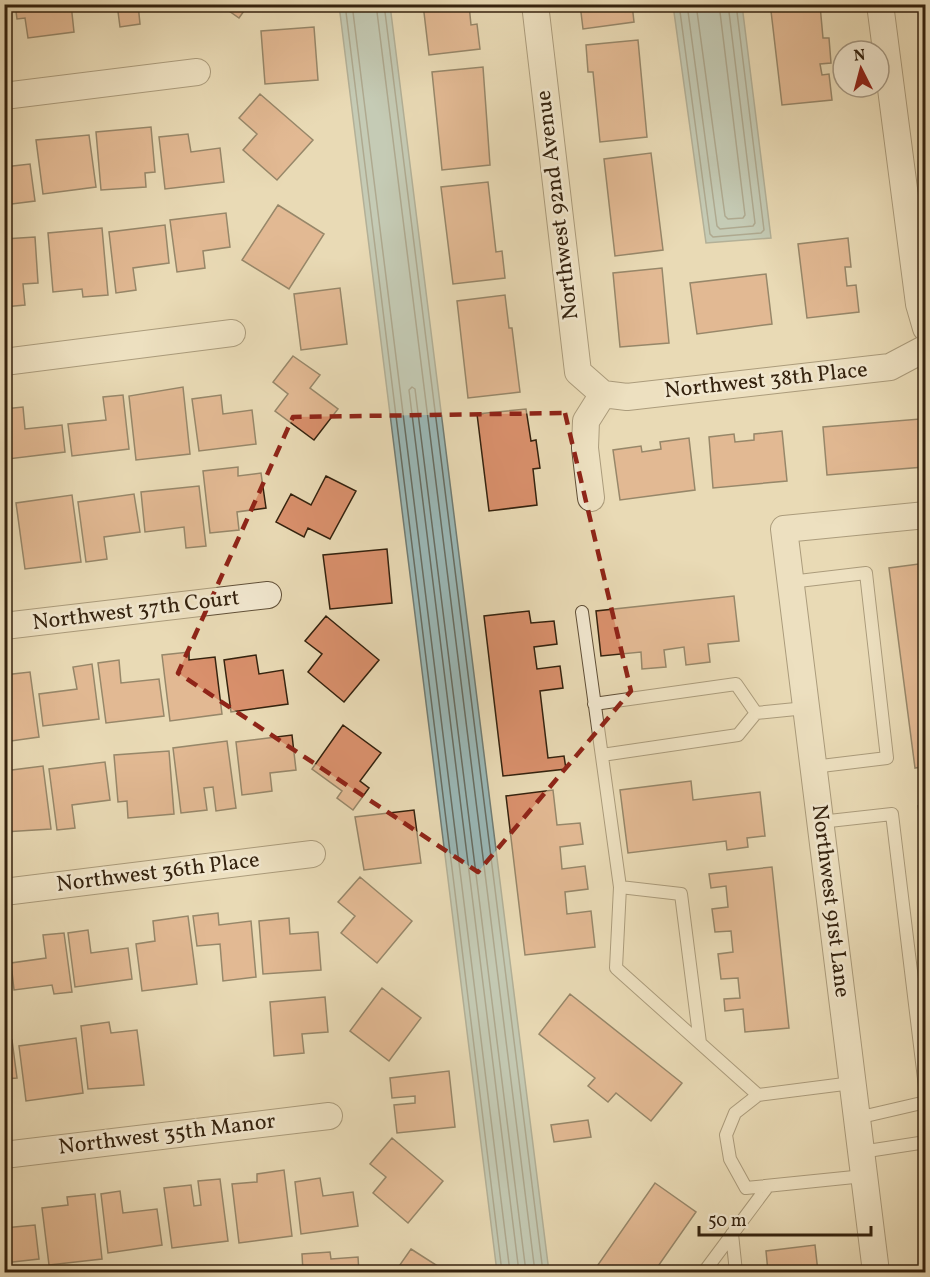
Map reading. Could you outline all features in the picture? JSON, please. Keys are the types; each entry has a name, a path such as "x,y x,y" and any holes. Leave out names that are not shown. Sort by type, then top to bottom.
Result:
{"street":[{"name":"Northwest 92nd Avenue","path":"535,4 578,372 603,394"},
{"path":"880,4 919,304 926,328"},
{"path":"4,96 197,72"},
{"path":"4,362 232,333"},
{"name":"Northwest 38th Place","path":"603,394 627,397 890,367 926,348"},
{"path":"591,498 585,448 586,421 603,394"},
{"name":"Northwest 91st Lane","path":"876,1272 784,529 926,515"},
{"name":"Northwest 37th Court","path":"4,626 268,595"},
{"name":"Northwest 36th Place","path":"4,892 312,854"},
{"name":"Northwest 35th Manor","path":"4,1155 329,1116"}],"lane":[{"path":"790,582 866,573 887,758 813,767"},
{"path":"582,612 620,887 616,968 758,1095"},
{"path":"594,704 736,684 756,713"},
{"path":"602,755 738,735 756,713 806,708"},
{"path":"820,822 891,814 926,1095"},
{"path":"620,887 681,894 700,1043"},
{"path":"852,1083 758,1095 735,1113 726,1135 730,1159 746,1188 768,1186 862,1164 926,1142"},
{"path":"857,1118 926,1102"},
{"path":"704,1272 768,1186"},
{"path":"732,1234 736,1272"}],"highlighted area":[{"path":"565,413 631,691 478,872 178,673 293,417"}],"water":[{"path":"339,5 390,5 549,1272 497,1272"},
{"path":"673,5 742,5 771,238 706,243"}],"building":[{"path":"15,4 71,4 74,32 28,38 25,18 17,19"},
{"path":"79,4 111,4 80,8"},
{"path":"117,4 138,4 140,24 120,27"},
{"path":"143,4 172,4 172,7 143,10"},
{"path":"219,4 249,4 239,18"},
{"path":"423,4 476,4 469,5 471,25 477,24 480,49 429,55"},
{"path":"580,4 632,4 634,22 583,29"},
{"path":"820,5 823,38 829,38 831,63 820,64 822,75 829,74 832,100 782,105 771,11"},
{"path":"314,27 318,80 265,84 261,31"},
{"path":"638,40 647,137 600,142 593,72 588,72 586,45"},
{"path":"483,67 490,165 442,170 432,72"},
{"path":"260,94 313,140 277,180 243,150 257,134 239,118"},
{"path":"151,127 155,172 145,173 146,187 101,190 96,132"},
{"path":"188,134 191,152 220,148 224,182 165,189 159,137"},
{"path":"89,135 96,187 43,194 36,140"},
{"path":"651,153 663,250 615,256 604,159"},
{"path":"30,164 35,201 4,205 4,167"},
{"path":"488,182 496,252 502,251 505,278 453,284 441,187"},
{"path":"278,205 324,234 289,289 242,260"},
{"path":"226,213 230,247 203,251 205,268 177,272 170,220"},
{"path":"165,225 169,263 133,268 136,290 116,293 109,232"},
{"path":"102,228 108,295 83,297 82,289 53,292 48,233"},
{"path":"35,237 38,283 23,284 25,305 4,307 4,239"},
{"path":"848,238 851,267 845,267 847,286 856,285 859,312 807,318 798,244"},
{"path":"662,268 669,343 620,347 613,273"},
{"path":"766,274 772,324 697,334 690,283"},
{"path":"340,288 347,344 301,350 294,294"},
{"path":"505,295 509,328 512,328 520,392 468,398 457,301"},
{"path":"293,356 320,375 310,388 338,409 314,440 275,411 288,394 273,382"},
{"path":"183,387 190,454 136,460 129,396"},
{"path":"123,395 129,449 72,456 68,424 106,420 103,397"},
{"path":"221,395 223,414 252,410 256,444 199,451 192,399"},
{"path":"23,407 25,429 62,425 65,452 8,459 4,409"},
{"path":"526,409 531,441 536,440 540,468 533,469 537,505 489,511 477,414"},
{"path":"920,419 924,467 827,475 823,427"},
{"path":"782,431 787,481 713,488 709,437 734,434 735,442 754,440 754,434"},
{"path":"689,438 695,490 620,500 613,450 641,446 642,452 661,449 660,442"},
{"path":"238,467 238,476 261,473 266,508 237,512 239,530 210,533 203,471"},
{"path":"326,476 356,491 330,539 308,528 304,537 276,522 291,494 311,505"},
{"path":"199,486 206,546 186,548 184,527 145,532 141,492"},
{"path":"134,494 140,532 104,537 107,559 86,562 78,502"},
{"path":"72,495 81,562 25,569 16,503"},
{"path":"4,518 9,549 4,550"},
{"path":"387,549 392,603 330,609 323,555"},
{"path":"926,563 926,766 915,768 889,568"},
{"path":"734,596 739,641 708,644 710,662 686,665 684,647 664,650 666,667 642,669 641,652 601,656 596,611"},
{"path":"529,611 531,623 554,621 557,644 534,647 537,669 560,666 563,688 540,691 548,758 564,756 566,769 503,776 484,616"},
{"path":"326,616 379,660 344,702 308,672 322,654 305,641"},
{"path":"189,652 189,660 215,657 222,714 170,721 162,655"},
{"path":"256,655 259,674 283,670 288,704 231,712 224,660"},
{"path":"119,660 121,683 159,679 164,716 106,723 98,663"},
{"path":"92,664 99,719 43,726 39,694 77,689 73,667"},
{"path":"30,672 39,737 4,742 4,675"},
{"path":"343,725 381,753 360,781 369,788 353,810 337,798 342,791 312,769"},
{"path":"292,735 296,770 270,773 272,791 242,795 236,742"},
{"path":"227,741 236,808 216,811 213,787 204,788 207,810 181,813 173,748"},
{"path":"169,751 174,814 128,818 127,801 118,802 114,755"},
{"path":"105,762 110,800 72,805 75,828 57,830 49,769"},
{"path":"43,766 51,829 4,832 4,771"},
{"path":"691,781 693,800 760,792 765,836 747,838 748,847 727,850 726,841 628,853 620,790"},
{"path":"553,790 557,825 580,823 583,844 560,847 562,869 585,866 588,889 565,892 567,914 591,911 595,947 525,955 506,796"},
{"path":"926,805 926,862 918,806"},
{"path":"414,810 421,863 364,870 355,817"},
{"path":"772,867 789,1028 745,1032 743,1009 725,1011 724,999 740,998 738,978 721,979 718,954 733,952 731,931 715,932 712,909 728,907 726,886 711,888 709,874"},
{"path":"360,877 412,921 377,963 341,933 355,916 338,902"},
{"path":"218,913 219,925 251,921 256,977 223,981 220,944 197,946 193,916"},
{"path":"188,916 197,984 142,991 136,944 155,941 153,921"},
{"path":"289,918 290,934 318,932 321,970 263,974 259,921"},
{"path":"88,930 91,953 128,948 132,979 75,987 68,933"},
{"path":"64,933 72,992 54,994 52,985 14,990 11,963 46,958 43,935"},
{"path":"382,988 421,1018 389,1061 350,1031"},
{"path":"570,994 682,1083 651,1121 616,1093 608,1102 588,1086 595,1078 539,1034"},
{"path":"325,997 328,1032 302,1034 304,1053 274,1056 270,1002"},
{"path":"109,1022 111,1033 137,1030 144,1085 88,1089 81,1026"},
{"path":"76,1038 83,1093 26,1101 19,1046"},
{"path":"12,1040 17,1078 4,1079 4,1041"},
{"path":"449,1071 455,1127 397,1133 394,1105 415,1103 415,1096 392,1098 390,1078"},
{"path":"588,1120 591,1137 554,1142 551,1125"},
{"path":"392,1138 443,1181 408,1223 373,1193 386,1177 370,1164"},
{"path":"284,1170 292,1236 239,1243 232,1184 257,1182 257,1174"},
{"path":"320,1178 323,1196 353,1192 358,1226 301,1234 295,1182"},
{"path":"220,1179 228,1241 172,1248 164,1188 191,1185 194,1206 201,1205 198,1181"},
{"path":"655,1183 696,1212 654,1272 593,1272"},
{"path":"120,1191 123,1213 157,1209 162,1245 108,1253 101,1194"},
{"path":"95,1194 102,1259 49,1265 42,1208 68,1205 67,1197"},
{"path":"35,1225 39,1259 4,1263 4,1228"},
{"path":"815,1245 818,1272 768,1272 766,1251"},
{"path":"411,1249 447,1272 395,1272"},
{"path":"330,1252 331,1259 358,1257 359,1272 303,1272 302,1254"}]}
